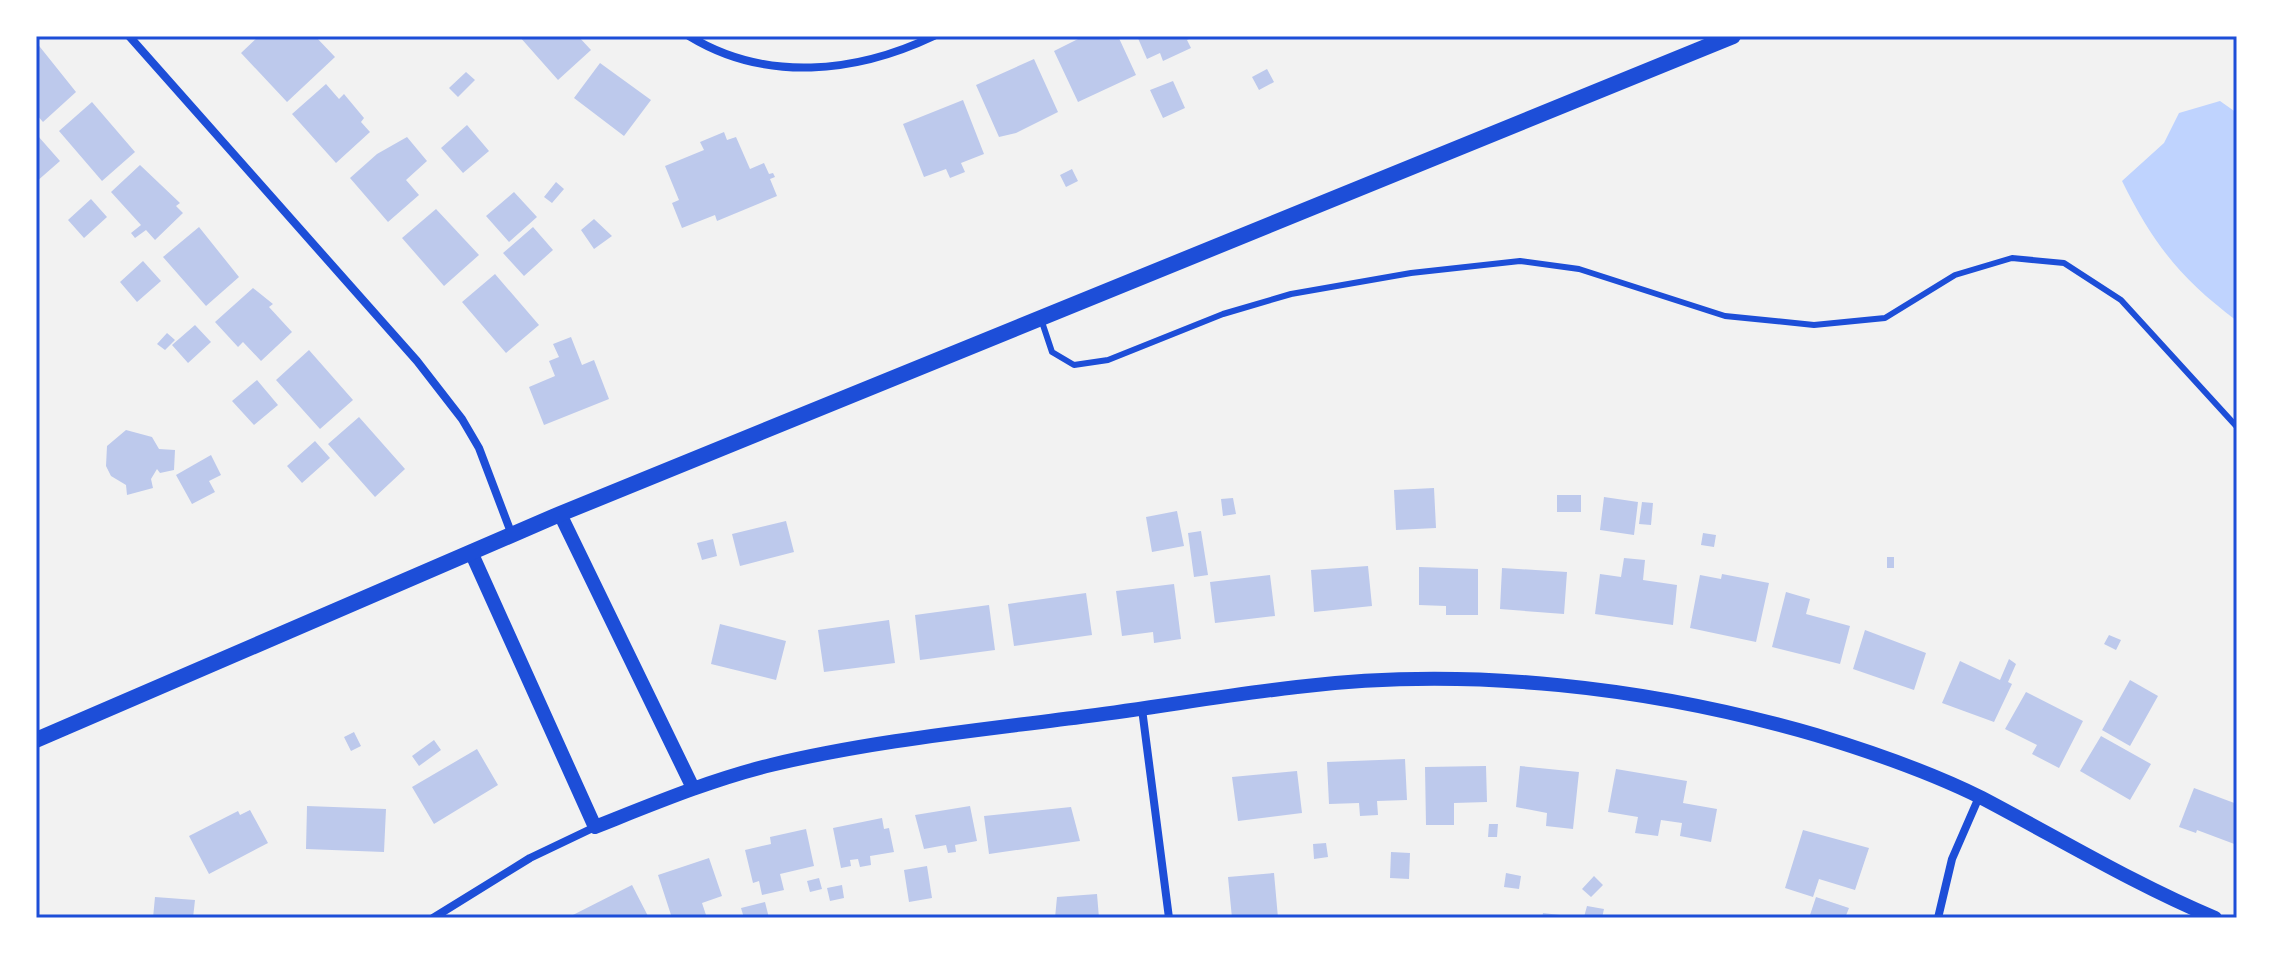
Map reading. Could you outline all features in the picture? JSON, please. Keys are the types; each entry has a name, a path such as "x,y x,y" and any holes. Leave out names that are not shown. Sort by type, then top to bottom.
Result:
{"main road":[{"path":"36,740 560,514 1733,36"}],"street":[{"path":"129,36 417,361 462,419 479,448 512,535"},
{"path":"689,36 726,55 756,63 814,69 841,67 903,51 934,36"},
{"path":"560,514 693,788"},
{"path":"471,552 595,827"},
{"path":"433,918 530,858 595,827 693,788 768,766 860,747 1300,686 1387,680 1551,684 1650,698 1816,735 1904,764 1979,797 2152,892 2215,918"},
{"path":"1142,709 1169,918"},
{"path":"1938,918 1952,859 1979,797"}],"lane":[{"path":"1040,318 1052,352 1074,365 1108,360 1223,314 1291,294 1411,273 1520,261 1579,269 1725,316 1814,325 1885,318 1955,275 2012,258 2064,263 2121,300 2237,427"}],"water":[{"path":"2220,101 2237,113 2237,321 2199,290 2170,259 2145,224 2122,181 2164,143 2179,113"}],"building":[{"path":"259,36 315,36 335,57 287,102 241,53"},
{"path":"519,36 578,36 591,50 558,80"},
{"path":"1084,36 1118,36 1136,75 1078,102 1054,51"},
{"path":"1137,36 1195,36 1187,40 1191,48 1163,61 1160,53 1147,59"},
{"path":"36,42 76,92 43,122 36,114"},
{"path":"1034,59 1058,112 1016,133 999,137 976,85"},
{"path":"600,63 651,100 624,136 574,98"},
{"path":"1267,69 1274,82 1259,90 1252,77"},
{"path":"466,72 475,80 458,97 449,88"},
{"path":"1173,81 1185,108 1163,118 1150,90"},
{"path":"326,84 339,99 344,94 364,118 361,122 370,132 336,163 292,114"},
{"path":"963,100 984,154 961,163 965,172 950,178 946,169 924,177 903,124"},
{"path":"92,102 135,152 102,181 59,131"},
{"path":"467,125 489,151 463,173 441,148"},
{"path":"724,132 727,140 736,137 750,169 764,163 769,174 773,173 775,177 770,179 777,196 717,221 715,215 682,228 672,203 679,200 665,166 704,150 700,142"},
{"path":"38,136 60,161 36,182 36,138"},
{"path":"407,137 427,161 406,180 419,195 388,222 350,178 377,154"},
{"path":"140,165 180,203 176,206 183,213 155,240 146,230 135,238 131,233 141,225 111,192"},
{"path":"1072,169 1078,181 1066,187 1060,175"},
{"path":"556,182 564,189 552,203 544,197"},
{"path":"514,192 537,217 509,242 486,216"},
{"path":"91,199 107,217 84,238 68,220"},
{"path":"436,209 479,255 444,286 402,238"},
{"path":"594,219 612,236 594,249 581,230"},
{"path":"199,227 239,277 206,306 163,257"},
{"path":"533,227 553,250 524,276 503,253"},
{"path":"143,261 161,281 137,302 120,282"},
{"path":"495,274 539,325 506,353 462,302"},
{"path":"253,288 273,304 269,307 292,332 261,361 243,342 238,347 215,322"},
{"path":"195,325 211,342 188,363 172,345"},
{"path":"167,333 175,340 165,350 157,344"},
{"path":"571,337 582,365 594,360 609,399 544,425 529,387 555,376 549,361 559,357 553,344"},
{"path":"309,350 353,400 320,429 276,380"},
{"path":"257,380 278,405 254,425 232,401"},
{"path":"359,417 405,469 375,497 328,444"},
{"path":"126,430 152,437 159,449 175,450 174,470 160,473 157,469 151,479 153,488 127,495 126,485 111,476 106,466 107,446"},
{"path":"315,441 330,458 302,483 287,466"},
{"path":"211,455 221,475 209,481 215,492 192,504 176,475"},
{"path":"1434,488 1436,528 1396,530 1394,490"},
{"path":"1557,495 1581,495 1581,512 1557,512"},
{"path":"1604,497 1638,502 1634,535 1600,530"},
{"path":"1233,498 1236,514 1223,516 1221,499"},
{"path":"1642,502 1653,503 1651,525 1639,524"},
{"path":"1177,511 1184,546 1152,552 1146,517"},
{"path":"786,521 794,552 740,566 732,534"},
{"path":"1201,531 1208,575 1194,577 1188,533"},
{"path":"1703,533 1716,535 1714,547 1701,545"},
{"path":"713,539 717,556 702,560 697,543"},
{"path":"1887,557 1894,557 1894,568 1887,568"},
{"path":"1624,558 1645,560 1643,580 1677,585 1673,625 1595,614 1600,574 1621,577"},
{"path":"1368,566 1372,606 1314,612 1311,570"},
{"path":"1419,567 1478,569 1478,615 1446,615 1446,606 1419,605"},
{"path":"1502,568 1567,572 1564,614 1500,609"},
{"path":"1722,574 1769,583 1756,642 1690,628 1700,575 1721,579"},
{"path":"1270,575 1275,616 1215,623 1210,582"},
{"path":"1174,584 1181,639 1154,643 1153,632 1122,636 1116,591"},
{"path":"1786,592 1810,599 1806,614 1850,626 1840,664 1772,647"},
{"path":"1086,593 1092,635 1014,646 1008,604"},
{"path":"989,605 995,650 920,660 915,615"},
{"path":"889,620 895,663 824,672 818,630"},
{"path":"720,624 786,641 776,680 711,664"},
{"path":"1865,630 1926,653 1914,690 1853,669"},
{"path":"2109,635 2121,640 2116,650 2104,644"},
{"path":"2009,659 2016,664 2008,682 2012,684 1994,722 1942,703 1960,661 2000,680"},
{"path":"2130,680 2158,696 2130,746 2102,730"},
{"path":"2026,692 2083,721 2059,768 2032,754 2037,745 2005,729"},
{"path":"354,732 361,746 351,751 344,737"},
{"path":"2101,736 2151,764 2130,800 2080,771"},
{"path":"434,740 441,750 419,766 412,756"},
{"path":"477,749 498,785 434,824 412,787"},
{"path":"1405,759 1407,800 1377,801 1378,815 1360,816 1359,803 1329,804 1327,762"},
{"path":"1486,766 1487,802 1454,803 1454,825 1426,825 1425,767"},
{"path":"1520,766 1579,772 1573,829 1546,826 1547,813 1516,807"},
{"path":"1616,769 1687,781 1683,803 1717,809 1711,842 1680,836 1682,823 1661,820 1658,836 1635,833 1638,817 1608,812"},
{"path":"1297,771 1302,813 1238,821 1232,777"},
{"path":"2194,788 2237,804 2237,845 2197,830 2196,833 2179,827"},
{"path":"307,806 386,809 384,852 306,849"},
{"path":"970,806 977,841 955,845 956,852 948,853 946,845 924,849 915,815"},
{"path":"1071,807 1080,841 989,854 984,816"},
{"path":"250,810 268,843 209,874 189,836 238,811 240,815"},
{"path":"882,818 884,829 889,828 894,852 870,856 871,865 860,867 858,859 850,860 851,866 841,868 833,828"},
{"path":"1489,824 1498,824 1497,837 1488,837"},
{"path":"806,829 814,866 780,874 784,890 762,895 759,881 753,883 745,850 771,844 770,837"},
{"path":"1803,830 1869,848 1855,890 1819,879 1813,897 1785,888"},
{"path":"1326,843 1328,857 1314,859 1313,844"},
{"path":"1391,852 1410,853 1409,879 1390,878"},
{"path":"709,858 722,896 702,903 707,918 672,918 658,875"},
{"path":"927,866 932,898 909,902 904,870"},
{"path":"1274,873 1278,918 1232,918 1228,877"},
{"path":"1506,873 1521,876 1519,889 1504,887"},
{"path":"1594,876 1603,885 1591,897 1582,889"},
{"path":"819,878 822,889 810,892 807,881"},
{"path":"632,885 649,918 567,918"},
{"path":"842,885 844,898 830,901 827,888"},
{"path":"1097,894 1099,918 1055,918 1057,897"},
{"path":"155,897 195,900 193,918 153,918"},
{"path":"1816,897 1849,908 1845,918 1809,918"},
{"path":"765,902 769,918 744,918 741,908"},
{"path":"1587,906 1604,909 1602,918 1584,917"},
{"path":"1543,913 1568,916 1568,918 1542,918"}]}
